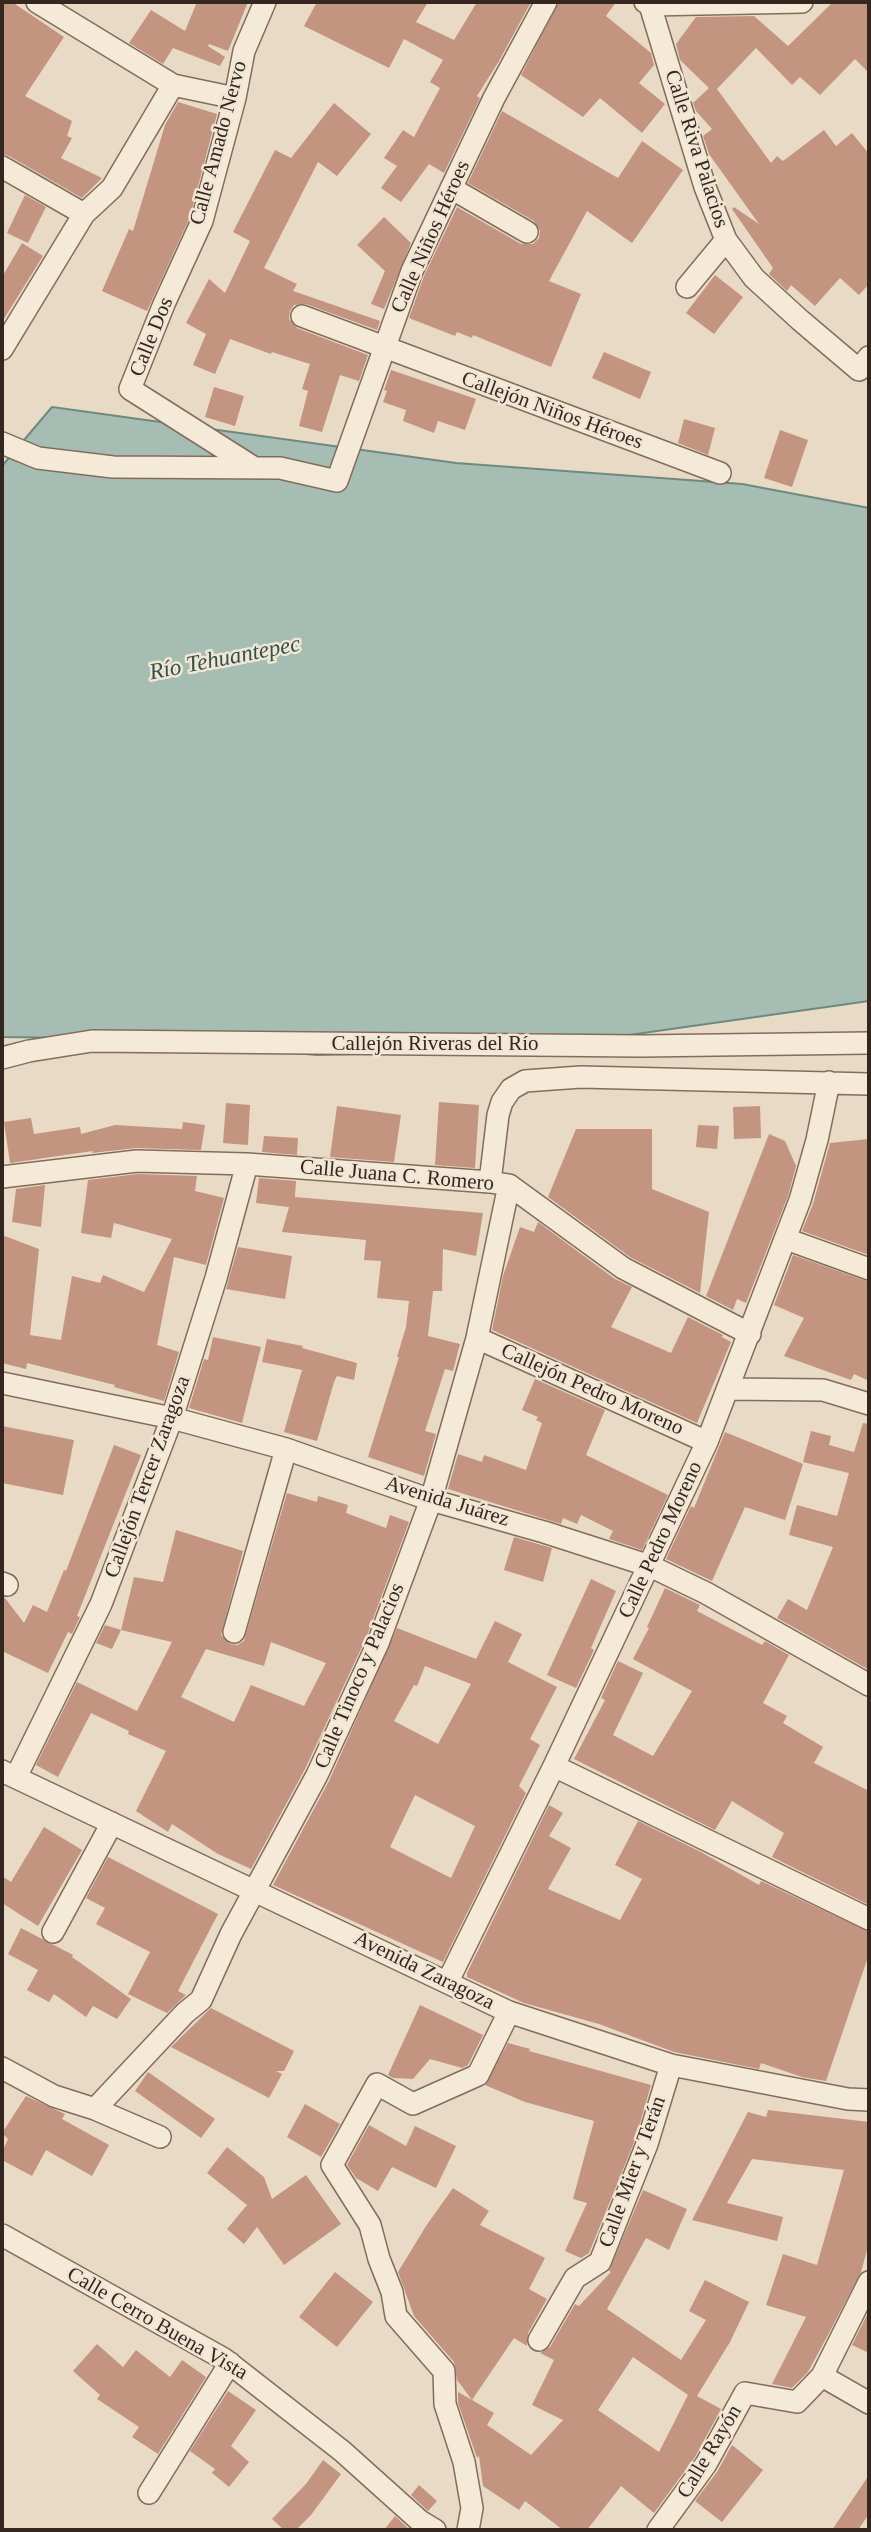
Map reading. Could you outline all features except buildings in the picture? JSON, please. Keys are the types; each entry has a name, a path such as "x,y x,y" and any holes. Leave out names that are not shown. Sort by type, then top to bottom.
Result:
{"street":[{"path":"37,2 173,85 235,98"},
{"name":"Calle Amado Nervo","path":"173,285 202,221 235,98 243,51 265,2"},
{"name":"Calle Niños Héroes","path":"253,467 280,468 337,481 412,271 494,97 546,2"},
{"path":"648,3 802,2"},
{"name":"Calle Riva Palacios","path":"648,3 705,187 726,240 754,278 800,320 864,363"},
{"path":"2,349 84,214 112,188 173,85"},
{"path":"2,167 84,214"},
{"path":"452,188 527,232"},
{"path":"687,287 726,240"},
{"name":"Calle Dos","path":"173,285 130,388 253,467"},
{"name":"Callejón Niños Héroes","path":"302,316 384,349 720,472"},
{"path":"2,443 38,458 113,467 253,467"},
{"name":"Callejón Riveras del Río","path":"2,1058 92,1041 627,1046 869,1043"},
{"name":"Calle Tinoco y Palacios","path":"95,2109 185,2013 201,2000 254,1891 317,1775 378,1643 432,1500 477,1338 499,1184 498,1115 502,1102 511,1089 525,1081 581,1077 869,1084"},
{"name":"Calle Pedro Moreno","path":"448,1981 554,1766 707,1443 786,1239 817,1140 830,1082"},
{"name":"Calle Juana C. Romero","path":"2,1177 137,1161 247,1164 499,1184 623,1268 750,1334"},
{"name":"Callejón Tercer Zaragoza","path":"9,1774 101,1604 172,1418 216,1278 247,1164"},
{"path":"786,1239 869,1269"},
{"name":"Callejón Pedro Moreno","path":"477,1338 707,1443"},
{"name":"Avenida Juárez","path":"2,1383 172,1418 286,1449 432,1500 650,1566 706,1593 869,1685"},
{"path":"728,1389 823,1390 869,1404"},
{"path":"234,1632 286,1449"},
{"path":"554,1766 869,1919"},
{"name":"Avenida Zaragoza","path":"9,1774 509,2012 671,2065 848,2099 869,2100"},
{"path":"52,1932 112,1823"},
{"path":"468,2530 472,2508 464,2462 445,2404 444,2371 396,2316 392,2292 370,2225 332,2165 377,2084 413,2104 478,2075 509,2012"},
{"name":"Calle Mier y Terán","path":"539,2340 575,2278 600,2262 647,2144 671,2065"},
{"path":"2,2068 54,2096 95,2109 160,2137"},
{"name":"Calle Cerro Buena Vista","path":"2,2235 230,2364 342,2451 420,2521 435,2530"},
{"name":"Calle Rayón","path":"658,2530 706,2464 745,2393 797,2402 822,2376 869,2283"},
{"path":"149,2493 230,2364"},
{"path":"822,2376 869,2403"}],"water":[{"name":"Río Tehuantepec","path":"52,407 456,463 742,484 869,508 869,1001 523,1050 317,1055 144,1039 2,1037 2,466"}]}
